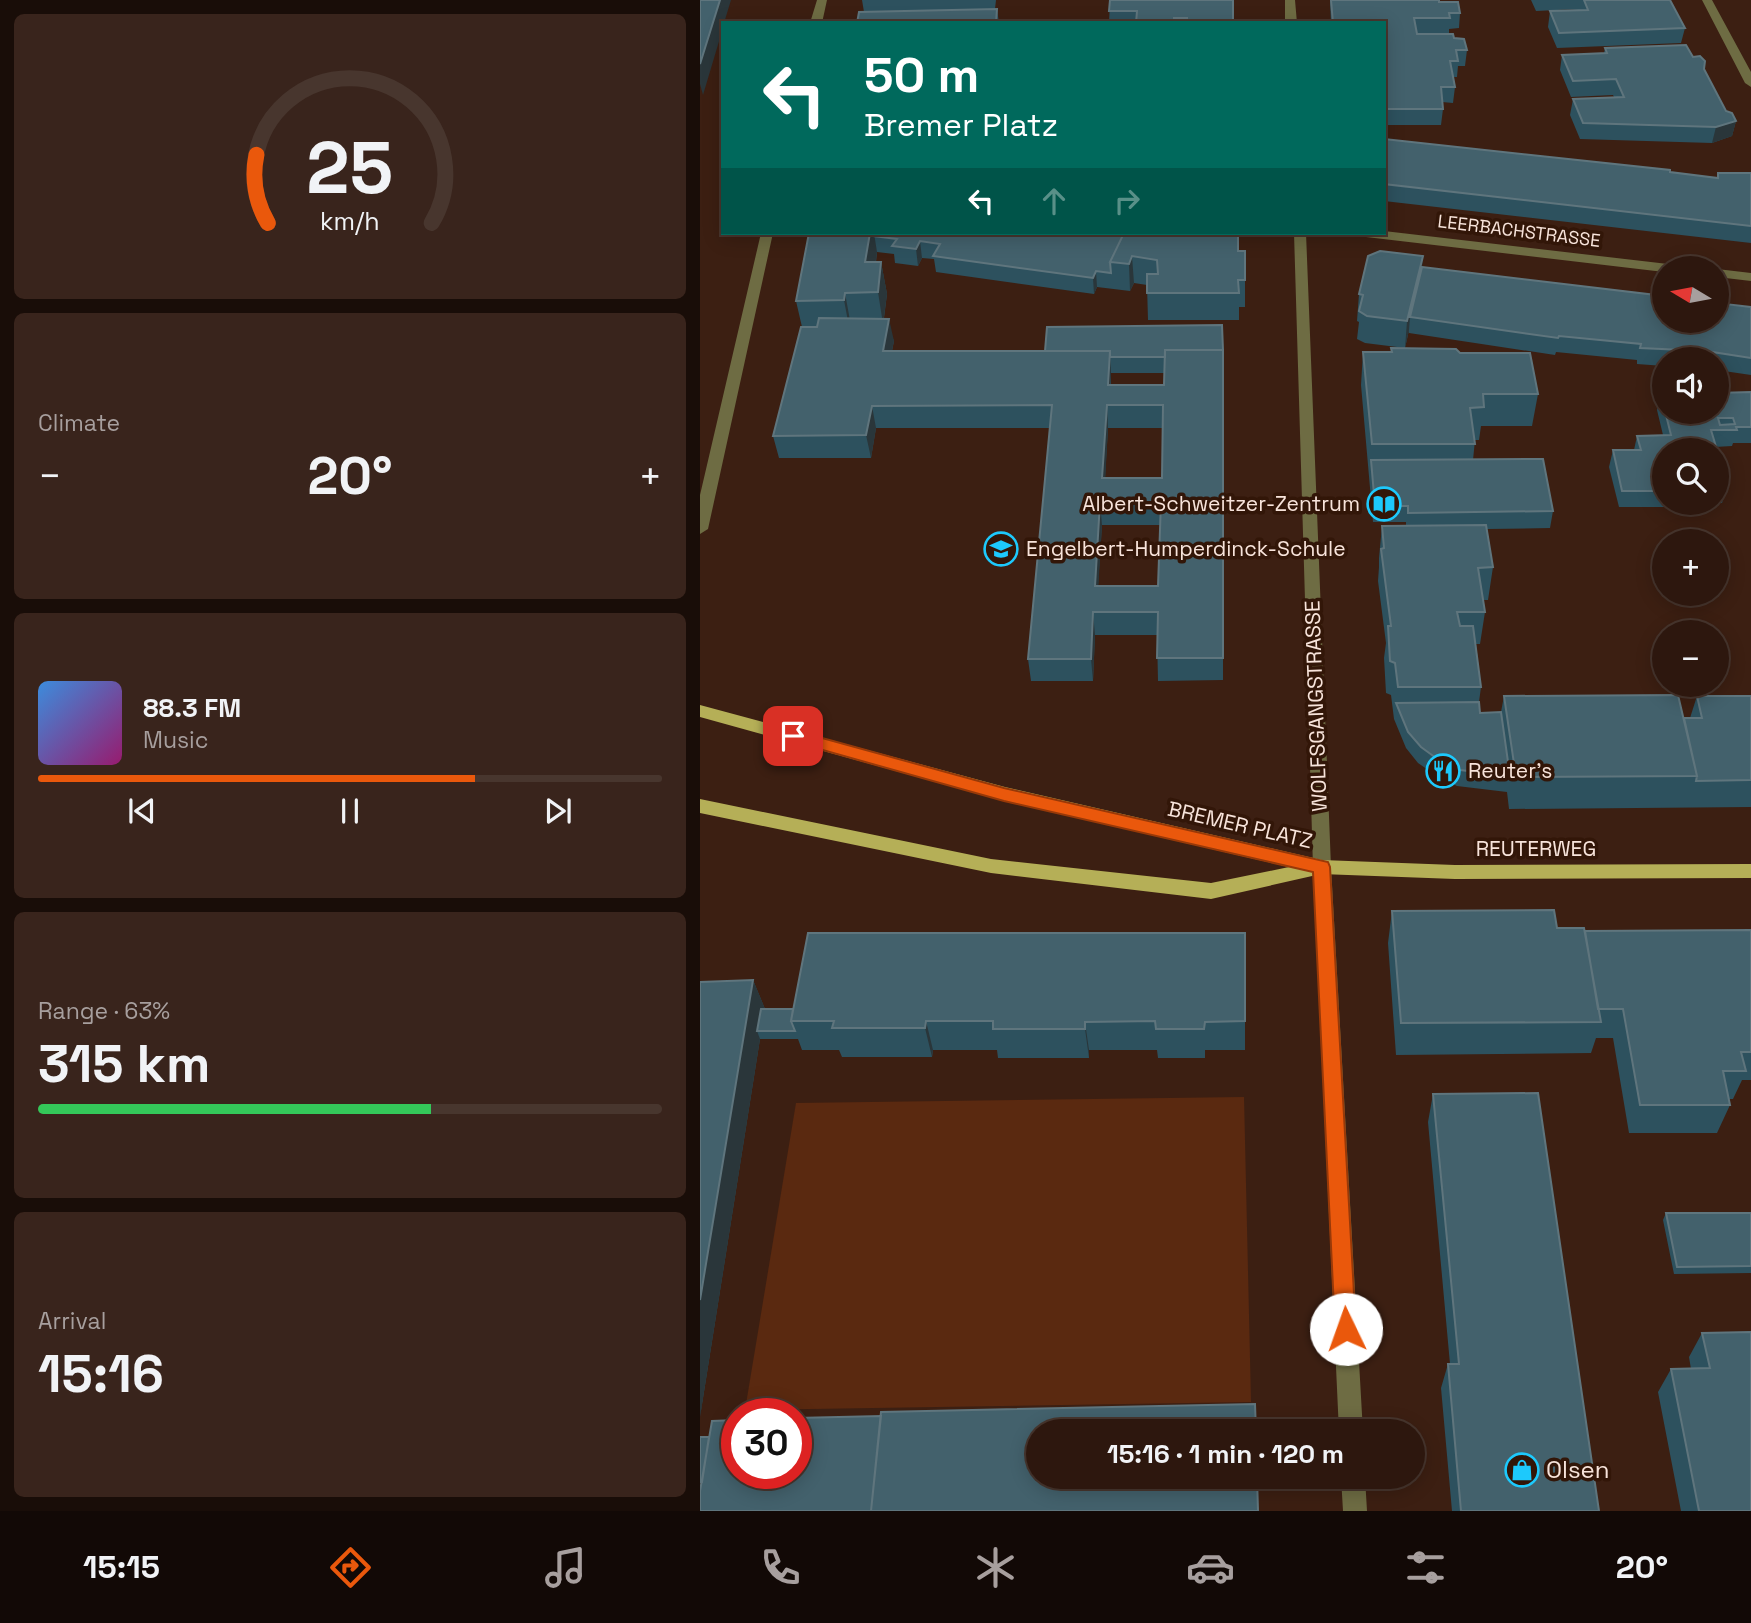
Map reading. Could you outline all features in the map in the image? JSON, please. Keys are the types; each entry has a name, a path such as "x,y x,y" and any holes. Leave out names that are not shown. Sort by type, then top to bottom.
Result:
{"main road":[{"name":"BREMER PLATZ","path":"700,711 1004,794 1322,867"},
{"name":"BREMER PLATZ","path":"700,806 991,866 1211,891 1322,867"},
{"name":"REUTERWEG","path":"1322,867 1455,872 1751,872"}],"street":[{"path":"817,21 822,0"},
{"path":"1290,0 1291,21"},
{"path":"1707,0 1751,83"},
{"path":"700,528 767,235"},
{"name":"WOLFSGANGSTRASSE","path":"1300,235 1322,867 1350,1419"},
{"name":"LEERBACHSTRASSE","path":"1383,235 1652,266"},
{"path":"1729,275 1751,277"},
{"path":"1354,1489 1355,1511"}],"shaded area":[{"path":"1244,1097 1251,1402 812,1409 812,1398 747,1398 796,1103"}],"building":[{"path":"700,0 720,0 700,64"},
{"path":"1110,0 1233,0 1233,21 1187,21 1187,18 1174,18 1174,21 1136,21 1137,11 1109,11"},
{"path":"1331,0 1458,2 1460,13 1449,13 1450,18 1414,18 1417,34 1453,34 1454,38 1464,39 1467,50 1456,50 1458,61 1450,61 1455,87 1441,87 1443,109 1386,109 1386,21 1333,21"},
{"path":"1584,0 1670,0 1685,28 1559,33 1550,11 1588,10"},
{"path":"997,9 996,21 857,21 859,12"},
{"path":"1686,45 1693,57 1700,56 1705,61 1704,69 1726,111 1732,113 1736,121 1716,127 1583,123 1573,99 1624,97 1616,79 1573,81 1562,55 1607,53 1605,48"},
{"path":"1386,139 1670,170 1718,178 1718,173 1751,173 1751,226 1386,184"},
{"path":"809,235 870,235 865,262 881,262 878,292 845,293 844,300 796,301"},
{"path":"1123,235 1110,262 1111,273 1096,271 1093,278 933,256 940,244 920,241 916,249 892,246 897,239 874,236"},
{"path":"1123,235 1238,235 1238,251 1245,251 1245,280 1238,280 1239,293 1147,293 1147,274 1158,274 1157,260 1132,256 1129,264 1110,262"},
{"path":"1380,251 1423,256 1407,321 1367,316 1359,311 1363,295 1359,294 1368,256"},
{"path":"1422,267 1652,295 1652,333 1729,333 1729,304 1751,307 1751,358 1729,355 1729,347 1640,348 1641,344 1558,338 1410,317"},
{"path":"819,318 889,319 883,351 1110,351 1108,385 1164,385 1165,350 1223,350 1223,658 1157,658 1158,612 1093,612 1091,659 1028,659 1052,405 872,406 866,435 773,436 801,327 817,327","holes":["1107,405 1163,405 1162,478 1102,478","1100,502 1161,502 1158,586 1095,586"]},
{"path":"1222,325 1223,350 1165,350 1165,357 1110,357 1110,351 1045,351 1047,327"},
{"path":"1391,348 1456,349 1460,353 1530,353 1538,394 1483,394 1484,407 1470,408 1475,444 1372,444 1363,352 1392,352"},
{"path":"1751,392 1751,427 1711,430 1713,438 1652,438 1652,491 1622,491 1613,450 1641,450 1637,436 1671,435 1668,424 1735,424 1733,418 1729,418 1729,393"},
{"path":"1543,459 1553,511 1408,513 1408,506 1375,506 1371,460"},
{"path":"1486,525 1493,567 1478,568 1485,612 1457,612 1460,626 1473,626 1481,687 1398,687 1395,663 1390,661 1388,626 1391,626 1381,549 1384,548 1382,526"},
{"path":"1504,696 1678,697 1697,776 1516,777"},
{"path":"1751,696 1751,780 1696,781 1684,718 1702,718 1697,697"},
{"path":"1479,702 1480,713 1501,712 1510,776 1460,770 1436,758 1421,747 1408,732 1396,703"},
{"path":"1554,910 1557,928 1584,928 1601,1022 1401,1023 1392,911"},
{"path":"1751,930 1751,1052 1741,1052 1746,1071 1723,1071 1730,1105 1640,1105 1623,1009 1598,1009 1585,931"},
{"path":"808,933 1245,933 1245,1021 1205,1022 1204,1029 1156,1029 1155,1021 1085,1022 1085,1029 993,1029 993,1021 926,1021 925,1028 832,1028 834,1021 791,1021"},
{"path":"753,980 700,1300 700,982"},
{"path":"761,1009 793,1009 791,1021 795,1031 757,1031"},
{"path":"1538,1093 1599,1511 1461,1511 1448,1364 1459,1364 1433,1094"},
{"path":"1666,1213 1751,1213 1751,1266 1677,1267"},
{"path":"1751,1332 1751,1511 1699,1511 1671,1369 1710,1368 1702,1333"},
{"path":"1255,1404 1256,1419 1026,1419 1026,1489 1257,1489 1258,1511 871,1511 881,1412"},
{"path":"881,1416 871,1511 700,1511 700,1491 712,1421 721,1421 721,1489 812,1489 812,1418"},
{"path":"700,1437 709,1437 702,1482 700,1482"}],"place":[{"name":"Albert-Schweitzer-Zentrum","path":"1384,504"},
{"name":"Engelbert-Humperdinck-Schule","path":"1001,549"},
{"name":"Reuter's","path":"1443,771"},
{"name":"Olsen","path":"1522,1470"}],"route":[{"path":"793,736 1004,794 1322,867 1346,1329"}]}
